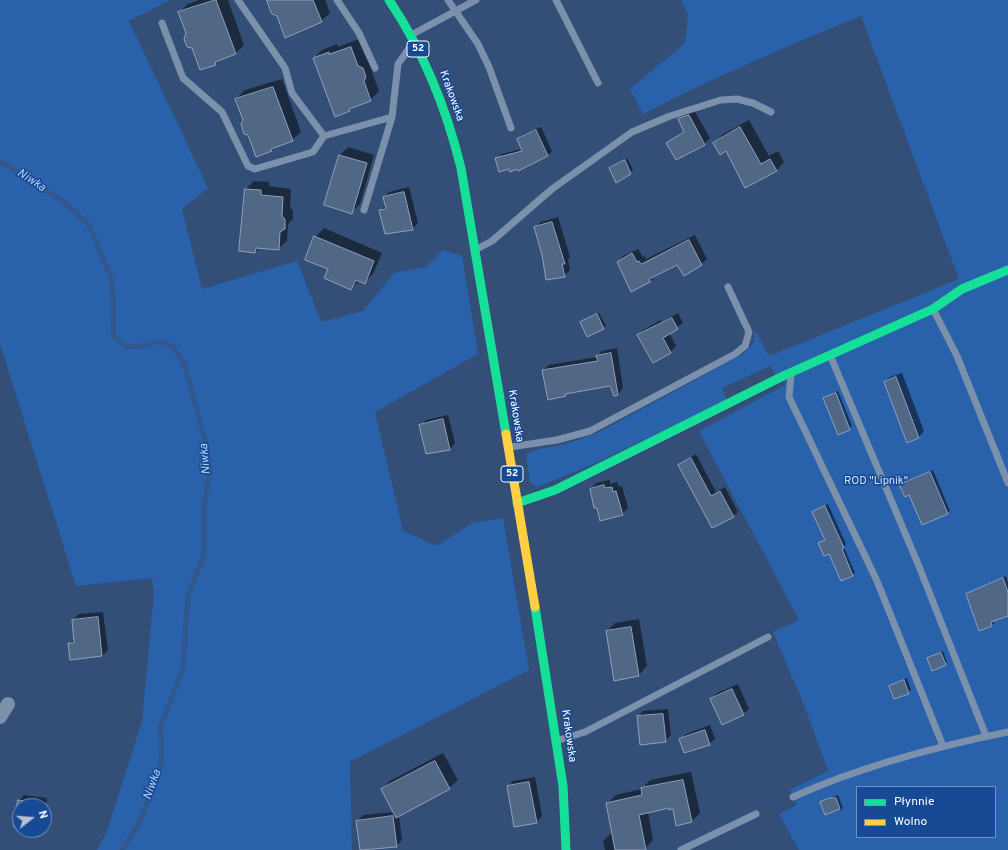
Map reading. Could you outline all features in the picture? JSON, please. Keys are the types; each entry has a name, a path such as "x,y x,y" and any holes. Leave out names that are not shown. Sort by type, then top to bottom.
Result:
{"main road":[{"name":"Krakowska","path":"389,0 413,38 430,72 448,119 461,168 557,741 563,786 566,850"},
{"path":"517,502 555,490 791,372 933,308 962,289 1008,270"}],"street":[{"path":"0,717 8,704"}],"lane":[{"path":"238,0 285,68 292,93 324,136"},
{"path":"337,0 359,33 375,68"},
{"path":"448,0 478,44 489,67 511,128"},
{"path":"364,210 392,117 398,64 413,38 455,11 476,0"},
{"path":"556,0 598,83"},
{"path":"162,23 183,78 222,112 248,166 255,169 313,152 324,136 392,117"},
{"path":"475,250 497,236 552,188 632,132 670,116 720,100 742,100 753,102 771,112"},
{"path":"508,447 557,440 590,431 735,354 745,346 749,332 728,287"},
{"path":"933,308 957,356 1008,483"},
{"path":"830,355 918,564 986,736"},
{"path":"791,372 789,397 877,580 943,746"},
{"path":"557,741 585,732 768,637"},
{"path":"793,797 833,779 943,746 1008,732"},
{"path":"681,850 756,814"}],"green space":[{"path":"0,0 170,0 129,21 208,188 182,209 202,289 297,261 321,322 363,311 394,273 426,267 443,250 462,256 478,354 375,412 403,531 437,546 472,523 503,518 529,670 350,762 352,850 97,850 107,831 142,721 154,593 152,578 76,586 0,344"},
{"name":"ROD \"Lipnik\"","path":"681,0 1008,0 1008,850 799,850 779,814 797,805 790,790 828,771 804,705 773,632 799,620 699,431 787,384 776,376 770,366 722,388 727,400 596,463 537,487 530,483 526,454 576,441 607,428 743,354 754,342 754,332 756,331 767,353 772,355 959,279 861,16 751,62 643,114 630,89 685,43 688,15"}],"building":[{"path":"216,0 236,54 215,62 216,65 200,70 192,48 187,47 184,39 186,33 178,12"},
{"path":"267,0 313,0 322,22 285,38 277,16 272,14"},
{"path":"351,47 358,66 363,68 366,77 364,81 371,101 349,109 350,111 335,117 313,58 329,52 329,54"},
{"path":"273,87 293,141 271,149 272,151 256,157 248,135 244,134 241,124 243,120 235,99"},
{"path":"689,115 705,145 676,160 666,143 684,132 678,119"},
{"path":"740,127 761,164 770,159 777,171 745,188 726,151 720,155 713,143"},
{"path":"536,130 548,156 518,171 517,169 510,172 509,169 499,172 495,158 522,151 517,139"},
{"path":"339,155 367,163 352,214 324,205"},
{"path":"625,160 631,174 616,183 609,168"},
{"path":"245,189 261,190 261,195 283,197 282,216 285,219 285,229 280,232 279,250 256,248 255,253 239,251"},
{"path":"404,192 413,230 385,234 379,210 386,209 383,197"},
{"path":"552,222 565,264 562,264 565,277 546,280 542,255 534,227"},
{"path":"314,236 374,261 365,284 356,280 351,290 324,278 328,269 305,260"},
{"path":"689,240 702,265 684,276 677,265 649,279 650,282 631,292 617,262 632,253 637,262 639,261 641,264"},
{"path":"597,314 604,329 587,337 580,322"},
{"path":"672,318 678,329 663,338 671,353 653,363 637,335"},
{"path":"611,353 618,395 614,396 610,386 565,394 566,396 548,400 542,370 598,361 596,356"},
{"path":"896,377 919,438 907,443 884,382"},
{"path":"836,393 850,430 838,435 823,398"},
{"path":"443,419 450,450 426,454 419,425"},
{"path":"691,458 711,496 720,491 734,517 712,528 678,465"},
{"path":"930,472 948,514 922,525 909,495 905,497 899,485"},
{"path":"604,485 605,488 612,487 613,492 616,491 623,515 600,521 597,508 594,508 590,489"},
{"path":"825,506 844,548 842,549 853,576 841,581 829,554 824,556 818,543 825,540 812,512"},
{"path":"1003,578 1008,592 1008,616 991,622 992,626 979,631 966,594"},
{"path":"98,617 102,656 70,660 68,643 74,643 72,620"},
{"path":"631,627 639,676 614,681 606,631"},
{"path":"941,653 946,665 932,671 927,658"},
{"path":"904,680 909,694 894,699 889,686"},
{"path":"732,689 744,715 722,725 710,699"},
{"path":"663,714 666,742 640,745 637,716"},
{"path":"705,730 710,745 684,753 679,739"},
{"path":"435,761 450,789 396,818 381,789"},
{"path":"683,780 692,822 676,826 673,809 669,810 669,808 639,815 646,850 615,850 606,803 642,795 641,788"},
{"path":"529,782 537,823 514,827 507,786"},
{"path":"830,798 836,798 840,809 825,815 820,802"},
{"path":"393,816 397,847 360,850 356,821"}],"waterway":[{"name":"Niwka","path":"0,161 64,202 89,225 112,281 114,336 126,347 141,346 160,341 172,346 184,363 205,439 210,470 204,504 204,555 188,596 183,668 160,728 162,759 153,789 138,825 122,850"}],"traffic: fast":[{"path":"389,0 402,20 423,60 441,102 455,145 461,168 506,434"},
{"path":"517,503 555,490 783,376 933,309 962,289 1008,270"},
{"path":"535,607 563,786 566,850"}],"traffic: slow":[{"path":"506,434 535,607"}]}
